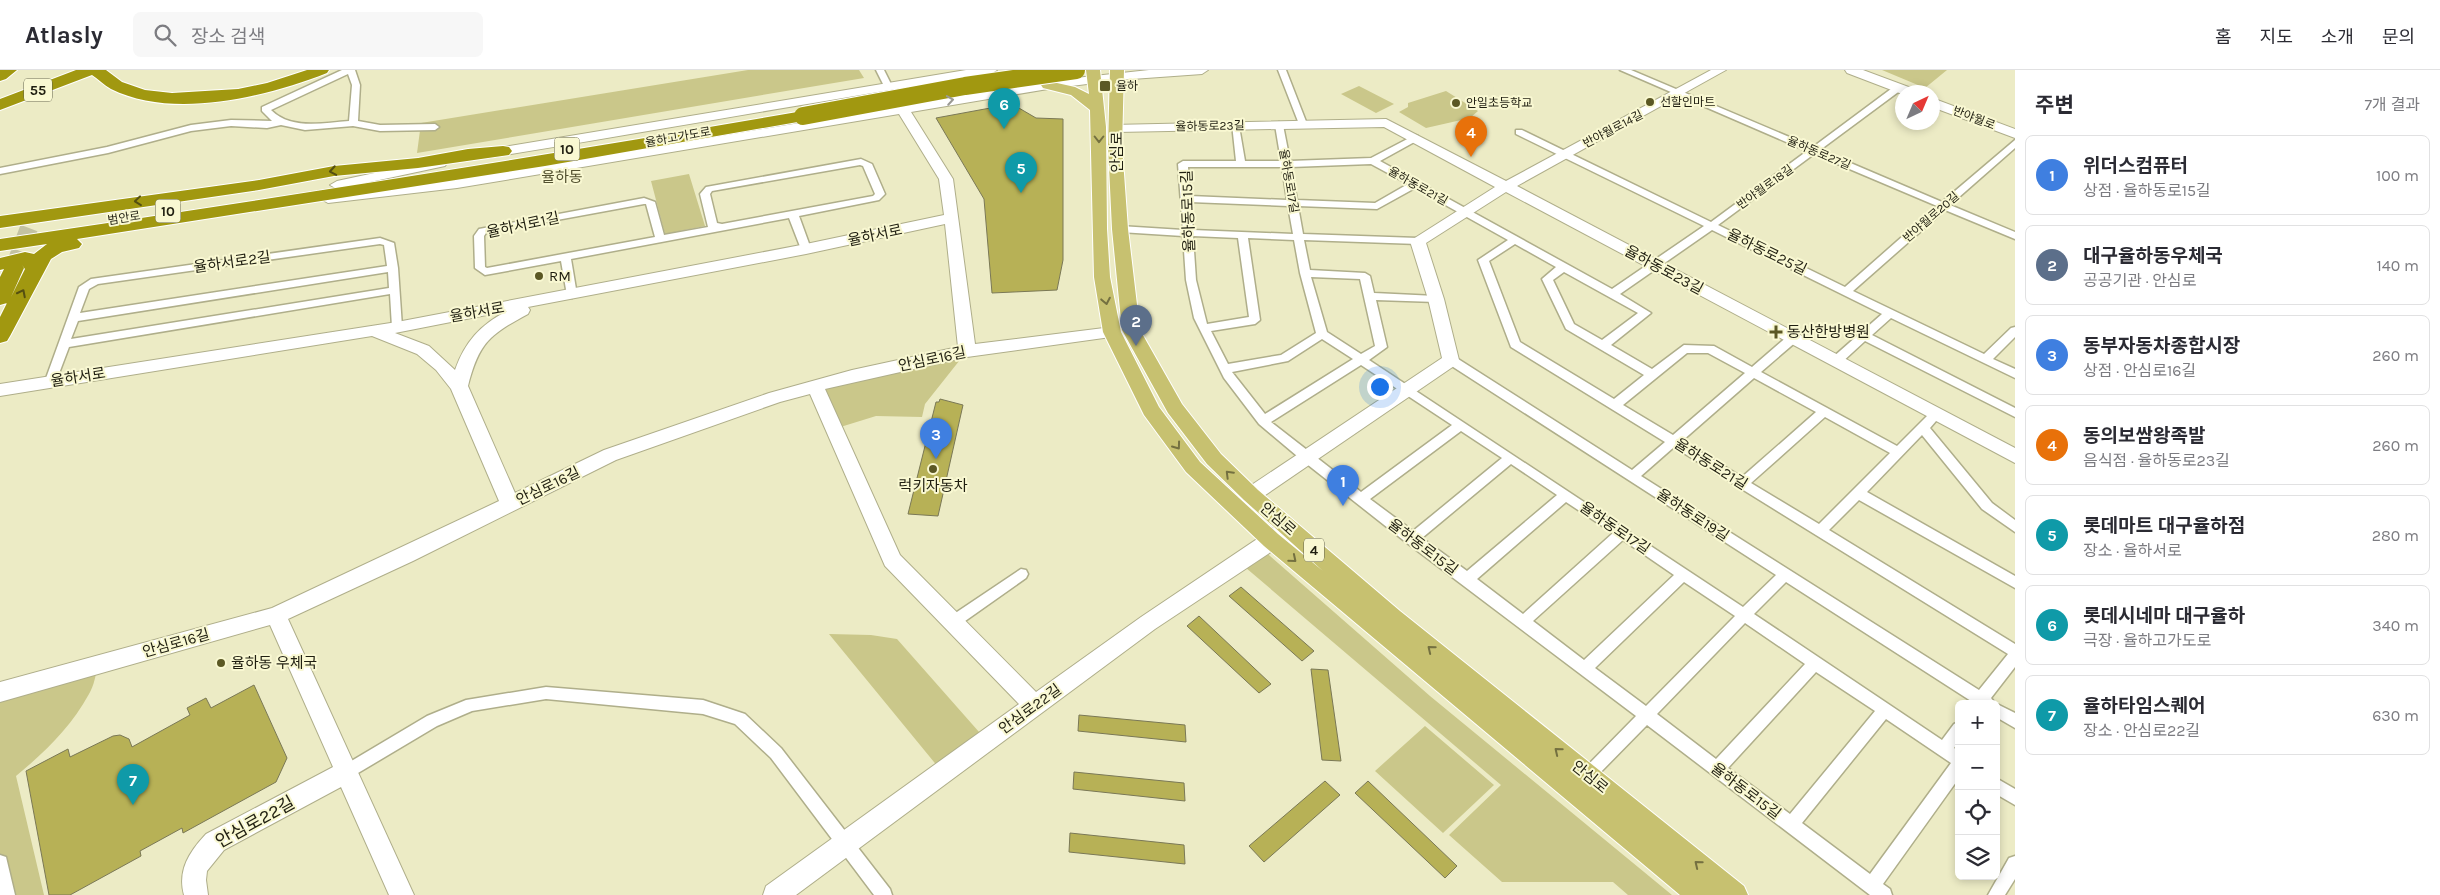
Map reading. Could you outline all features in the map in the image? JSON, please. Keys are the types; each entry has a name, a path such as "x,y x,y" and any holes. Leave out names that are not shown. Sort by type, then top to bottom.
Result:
{"highway":[{"path":"0,76 10,70"},
{"path":"96,70 104,79 119,88 141,94 174,98 212,97 245,92 285,83 321,70"},
{"path":"109,70 116,78 136,86 185,92 251,86 309,70"},
{"name":"율하고가도로","path":"279,204 545,161 1031,70"},
{"name":"55","path":"0,98 81,72"},
{"name":"55","path":"0,105 81,72"},
{"name":"율하고가도로","path":"337,185 434,172 965,86 1088,73"},
{"path":"0,222 31,222 259,186 334,171 418,163 468,154 503,151"},
{"name":"범안로","path":"0,237 337,185"},
{"path":"0,336 35,269 48,250 63,246 395,198 433,187"},
{"name":"범안로","path":"0,245 279,204"},
{"path":"0,298 7,266 25,258 32,261 35,269"}],"main road":[{"path":"337,185 503,151 990,70"},
{"path":"1030,88 1046,82 1050,78 1051,70"},
{"path":"279,204 433,187 666,151 903,108 1048,85 1088,73 1202,70"},
{"name":"반야월로14길","path":"1506,186 1720,70"},
{"path":"1857,71 1895,86"},
{"name":"안심로","path":"1088,73 1098,110 1102,277 1112,332 1151,410 1193,468 1392,618 1735,895"},
{"name":"안심로","path":"1117,73 1117,128 1115,146 1120,229 1131,330 1175,408 1214,459 1251,496 1279,534 1701,895"},
{"path":"1048,85 1072,90 1088,97 1098,110"},
{"path":"888,86 946,179 967,351"},
{"name":"반야월로","path":"1940,105 2015,134"},
{"name":"율하동로23길","path":"1117,128 1386,123 2015,456"},
{"path":"1251,496 1452,360 1418,241 1506,186"},
{"name":"율하서로","path":"0,390 397,327 806,250 952,218"},
{"path":"459,386 466,360 474,342 492,325 539,301"},
{"path":"374,331 402,340 423,350 442,366 459,386 510,504"},
{"name":"안심로16길","path":"0,692 276,615 406,555 610,455 675,431 852,376 967,351 1112,332"},
{"path":"815,386 892,560 1035,706"},
{"name":"안심로22길","path":"775,895 1148,623 1279,534"},
{"path":"276,615 348,771 402,895"},
{"name":"안심로22길","path":"196,895 192,882 196,868 202,856 215,842 348,771"}],"street":[{"path":"280,122 266,109 350,70 356,85 354,123"},
{"path":"880,70 888,86"},
{"path":"1282,70 1303,124"},
{"name":"율하동로27길","path":"1624,70 2015,236"},
{"name":"반야월로18길","path":"1612,294 1712,226 1814,151 1895,96"},
{"path":"0,171 108,150 192,128 232,123 267,125 280,122 305,126 354,123 380,128 435,127"},
{"name":"율하동로17길","path":"1279,125 1305,273 1322,334 1511,458 1955,758"},
{"path":"1235,126 1241,164 1373,161 1415,138"},
{"name":"율하동로25길","path":"1519,132 2015,374"},
{"name":"반야월로20길","path":"1846,290 2015,143"},
{"name":"율하동로21길","path":"1373,161 1646,313 1602,346"},
{"name":"율하서로1길","path":"660,238 650,202 644,201 483,231 479,236 480,268 485,272 876,198 880,194 867,164 861,162 709,189 705,194 712,225 720,227"},
{"name":"율하동로15길","path":"1241,164 1183,164 1191,280 1199,318 1204,328 1225,369 1263,421 1306,458 1360,500 1878,890"},
{"path":"1186,199 1377,206 1416,184"},
{"path":"793,214 806,250"},
{"name":"율하동로17길","path":"1120,229 1299,237"},
{"path":"1204,328 1255,320 1243,235"},
{"path":"1299,237 1418,241"},
{"name":"율하동로21길","path":"1515,240 1483,260 1515,344 2015,651"},
{"name":"율하서로2길","path":"51,381 84,287 95,281 380,241 389,243 393,268 397,327"},
{"path":"565,257 572,295"},
{"path":"1564,267 1547,279 1570,326 1653,375"},
{"name":"율하서로2길","path":"73,318 393,268"},
{"path":"1263,421 1381,347 1365,276 1305,273"},
{"path":"64,344 395,290"},
{"path":"1371,296 1436,299"},
{"path":"1836,361 1890,312"},
{"path":"1986,360 2015,331"},
{"path":"1225,369 1284,358 1322,334"},
{"path":"1864,336 2015,413"},
{"path":"1633,476 1793,338"},
{"path":"1615,405 1684,349 1694,347 1710,349 1899,452"},
{"name":"율하동로19길","path":"1452,360 1979,700"},
{"path":"1743,483 1824,411"},
{"path":"1820,531 1936,414"},
{"path":"1360,500 1460,425"},
{"path":"1923,428 1987,506 2015,527"},
{"path":"1412,539 1511,458"},
{"path":"1858,493 2015,584"},
{"path":"1466,580 1566,495"},
{"path":"1522,622 1622,533"},
{"path":"953,622 1020,574"},
{"path":"1584,669 1683,574"},
{"path":"1588,775 1785,574"},
{"path":"1983,700 2015,656"},
{"path":"1717,769 1816,663"},
{"path":"348,771 432,721 471,705 546,693 703,707 740,719 776,753 884,895"},
{"path":"1791,825 1885,710"},
{"path":"2000,712 2015,721"},
{"path":"1943,750 1955,734"},
{"path":"1878,890 1955,771"},
{"path":"2000,788 2015,798"},
{"path":"0,863 7,895"},
{"path":"1996,895 2015,864"}],"shaded area":[{"path":"748,70 859,70 864,78 417,153 421,123"},
{"path":"1882,70 1947,70 1929,85 1918,85"},
{"path":"1359,86 1394,104 1376,113 1341,94"},
{"path":"1446,91 1478,111 1470,118 1426,128 1399,112 1408,107 1408,103"},
{"path":"689,174 705,226 665,234 651,181"},
{"path":"967,351 925,404 922,417 876,416 834,429 815,386"},
{"path":"1261,548 1430,696 1672,895 1628,895 1613,882 1502,882 1449,835 1501,785 1239,562"},
{"path":"829,634 871,635 897,639 987,741 943,773"},
{"path":"98,664 91,691 74,718 47,749 16,776 44,895 0,895 0,692"},
{"path":"1425,726 1494,785 1443,833 1375,771"}],"building":[{"path":"1012,104 1036,118 1063,119 1063,260 1057,290 992,293 984,199 936,118"},
{"path":"940,399 963,405 938,516 908,514 936,402 939,402"},
{"path":"1241,587 1314,651 1302,661 1229,596"},
{"path":"1199,616 1271,684 1259,693 1187,626"},
{"path":"1311,669 1328,670 1341,761 1322,760"},
{"path":"254,685 287,758 276,782 183,833 182,828 140,851 141,856 70,895 49,895 26,771 68,749 70,757 113,736 120,735 129,739 132,747 190,715 187,708 206,698 211,708"},
{"path":"1079,715 1185,725 1186,742 1078,731"},
{"path":"1074,772 1184,783 1185,801 1073,789"},
{"path":"1325,781 1340,795 1264,862 1249,846"},
{"path":"1368,781 1457,866 1445,878 1355,793"},
{"path":"1070,833 1184,845 1185,864 1069,852"}],"tunnel":[{"path":"14,268 29,228"}],"place":[{"name":"율하","path":"1105,86"},
{"name":"선할인마트","path":"1650,102"},
{"name":"안일초등학교","path":"1456,103"},
{"name":"롯데시네마 대구율하","path":"1004,129"},
{"name":"동의보쌈왕족발","path":"1471,157"},
{"name":"롯데마트 대구율하점","path":"1021,193"},
{"name":"RM","path":"539,276"},
{"name":"동산한방병원","path":"1776,332"},
{"name":"대구율하동우체국","path":"1136,346"},
{"name":"동부자동차종합시장","path":"936,459"},
{"name":"럭키자동차","path":"933,469"},
{"name":"위더스컴퓨터","path":"1343,506"},
{"name":"율하동 우체국","path":"221,663"},
{"name":"율하타임스퀘어","path":"133,805"}],"district":[{"name":"율하동","path":"562,177"}]}
